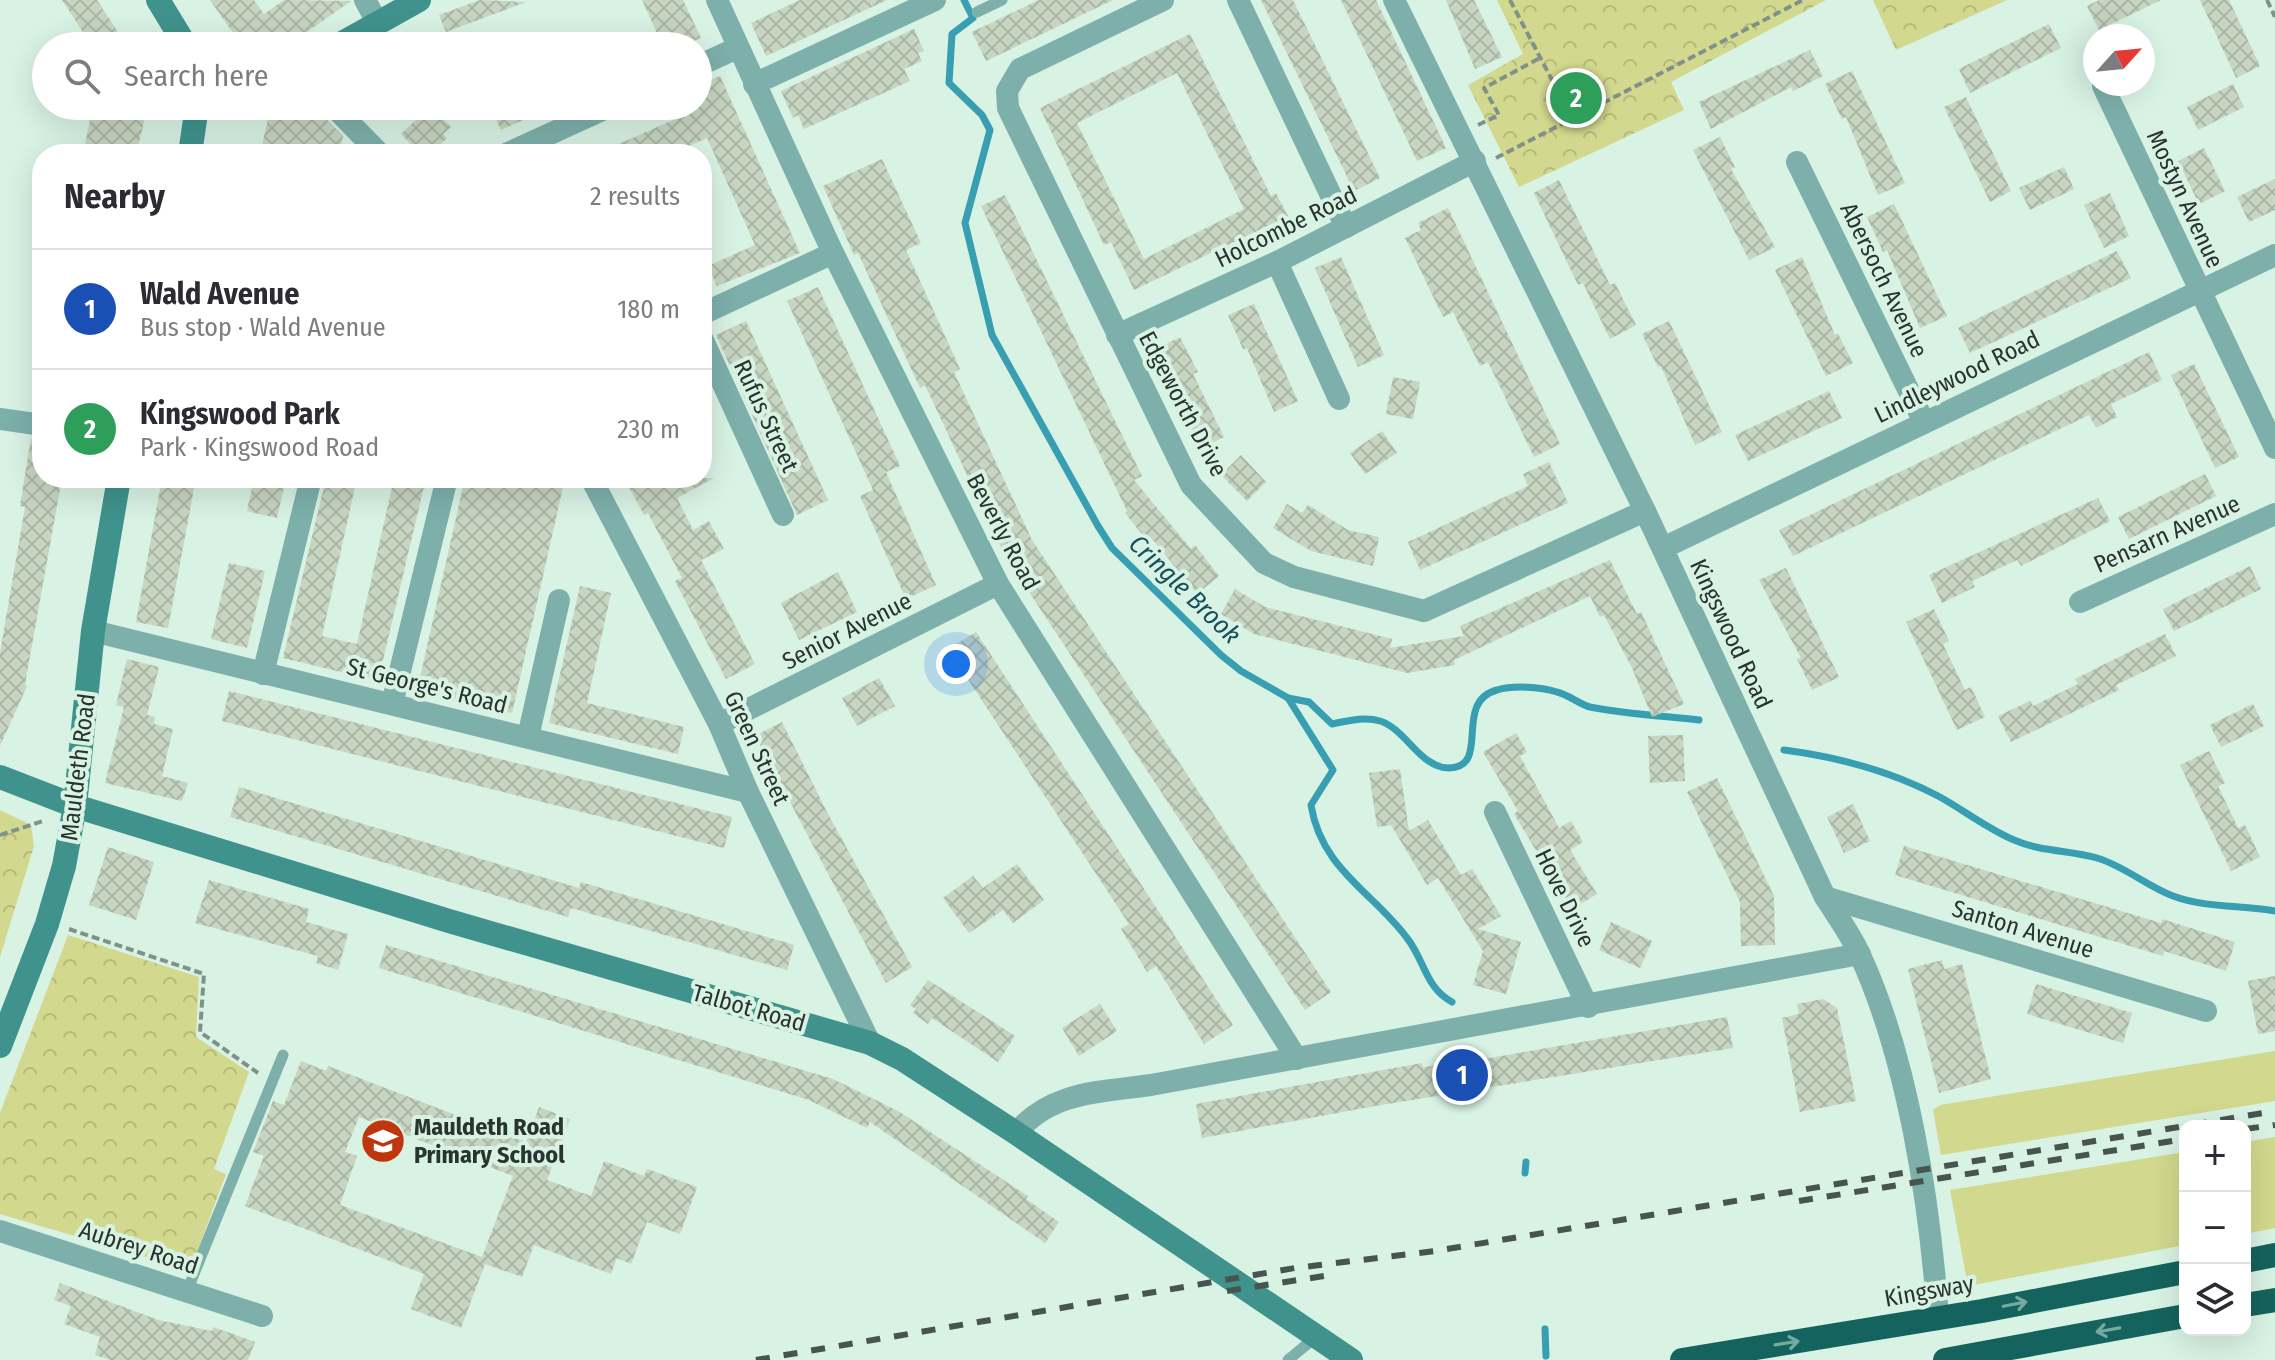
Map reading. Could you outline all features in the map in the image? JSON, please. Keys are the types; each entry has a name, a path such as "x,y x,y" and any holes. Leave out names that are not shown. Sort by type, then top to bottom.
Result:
{"highway":[{"path":"2251,1260 2275,1255"},
{"name":"Kingsway","path":"1682,1360 1938,1318 2179,1273"},
{"path":"2251,1304 2275,1300"},
{"path":"1948,1360 2179,1317"}],"street":[{"path":"158,0 177,32"},
{"path":"365,0 377,22"},
{"path":"360,32 419,0"},
{"name":"Beverly Road","path":"717,0 833,253 998,584 1297,1059"},
{"path":"754,84 935,0"},
{"name":"Edgeworth Drive","path":"1163,0 1020,69 1007,91 1008,108 1191,485 1264,563 1294,577 1424,611 1645,511"},
{"path":"1238,0 1346,227"},
{"name":"Kingswood Road","path":"1394,0 1462,133 1663,548 1825,897 1860,954 1904,1090 1933,1250 1938,1318"},
{"path":"712,60 737,48"},
{"name":"Mostyn Avenue","path":"2108,96 2275,448"},
{"path":"191,144 195,120"},
{"path":"347,120 370,144"},
{"path":"528,144 580,120"},
{"name":"Abersoch Avenue","path":"1797,162 1924,422"},
{"name":"Holcombe Road","path":"1117,335 1277,262 1476,164"},
{"path":"712,309 833,253"},
{"name":"Lindleywood Road","path":"1663,548 2275,255"},
{"path":"1277,262 1339,399"},
{"name":"Rufus Street","path":"712,360 783,515"},
{"path":"0,419 32,424"},
{"name":"Mauldeth Road","path":"0,1046 47,924 64,866 75,806 93,631 117,488"},
{"path":"263,674 309,488"},
{"path":"392,704 445,488"},
{"name":"Green Street","path":"596,488 719,724 748,792 870,1043"},
{"name":"Pensarn Avenue","path":"2080,602 2275,514"},
{"name":"Senior Avenue","path":"719,724 998,584"},
{"path":"528,737 559,600"},
{"name":"St George's Road","path":"93,631 748,792"},
{"name":"Talbot Road","path":"0,777 75,806 464,926 870,1043 902,1059 1016,1133 1351,1360"},
{"name":"Hove Drive","path":"1495,812 1588,1007"},
{"name":"Santon Avenue","path":"1825,897 2206,1011"},
{"path":"1016,1133 1034,1114 1068,1096 1151,1085 1588,1007 1860,954"},
{"name":"Aubrey Road","path":"0,1231 262,1316"}],"lane":[{"path":"977,12 1002,0"},
{"path":"187,1291 283,1055"},
{"path":"1288,1360 1318,1335"}],"path":[{"path":"1510,0 1573,120"},
{"path":"1476,164 1573,120 1803,0"},
{"path":"2267,0 2275,16"},
{"path":"1462,133 1499,115 1484,88 1540,58"},
{"path":"0,835 46,820"},
{"path":"47,924 204,974 200,1032 272,1082"}],"green space":[{"path":"1497,0 1826,0 1671,82 1684,110 1519,187 1468,85 1523,54"},
{"path":"1873,0 2007,0 1896,50"},
{"path":"0,810 31,825 34,846 0,957"},
{"path":"68,935 199,977 196,1037 249,1072 214,1169 226,1174 190,1270 0,1214 0,1113"},
{"path":"2275,1051 2275,1101 1941,1155 1933,1110 1940,1105"},
{"path":"2275,1137 2275,1228 2251,1233 2251,1192 2251,1141"},
{"path":"2179,1153 2179,1246 1968,1286 1950,1190"}],"building":[{"path":"62,0 97,0 118,32 83,32"},
{"path":"210,0 254,0 264,14 284,0 351,1 307,32 232,32"},
{"path":"480,0 526,2 446,32 439,15"},
{"path":"642,0 683,0 698,32 657,32"},
{"path":"800,0 887,0 766,56 751,23"},
{"path":"1039,0 1113,0 986,61 972,32"},
{"path":"1261,0 1293,0 1380,178 1354,191"},
{"path":"1341,0 1376,0 1446,148 1417,161"},
{"path":"1446,0 1474,0 1502,57 1475,69"},
{"path":"2099,0 2161,0 2111,24 2096,24 2087,6"},
{"path":"2200,0 2229,0 2260,66 2236,78"},
{"path":"2049,24 2061,48 1970,93 1959,69"},
{"path":"914,29 924,51 918,53 922,61 904,69 910,81 804,129 798,115 793,118 781,91"},
{"path":"1190,34 1271,196 1276,193 1288,216 1134,290 1111,242 1104,245 1040,108","holes":["1177,73 1244,209 1144,259 1077,123"]},
{"path":"1810,50 1823,76 1793,91 1791,87 1711,129 1699,102"},
{"path":"1852,71 1905,183 1878,195 1846,117 1842,119 1825,84"},
{"path":"720,76 800,253 717,286 712,264 755,245 712,144 707,138 694,144 619,144 673,120 712,120 712,79"},
{"path":"2233,84 2244,107 2198,130 2187,107"},
{"path":"1966,97 2011,191 1990,202 1944,107"},
{"path":"90,120 144,120 138,144 85,144"},
{"path":"268,120 327,120 343,136 341,144 262,144"},
{"path":"416,120 444,120 451,127 443,134 447,138 441,144 410,144 401,134"},
{"path":"496,120 523,120 501,130"},
{"path":"1720,137 1735,167 1731,169 1775,247 1749,260 1693,150"},
{"path":"2204,148 2225,191 2199,204 2178,161"},
{"path":"882,159 921,243 906,250 960,369 954,372 1032,540 1331,992 1305,1010 1004,554 925,385 920,388 858,253 854,255 823,186"},
{"path":"2064,167 2074,189 2030,210 2019,188"},
{"path":"2275,179 2275,210 2249,222 2237,197"},
{"path":"1559,180 1610,285 1615,283 1636,325 1610,339 1583,283 1578,285 1534,193"},
{"path":"2110,193 2129,236 2104,248 2084,205"},
{"path":"1005,195 1142,476 1134,480 1191,549 1195,545 1219,576 1197,594 1153,540 1149,543 1125,513 1127,511 981,206"},
{"path":"1894,204 1947,316 1920,328 1887,250 1883,252 1867,217"},
{"path":"1448,208 1560,444 1534,457 1488,362 1480,366 1453,312 1443,317 1405,238 1421,230 1418,223"},
{"path":"2117,251 2131,278 1970,353 1958,328"},
{"path":"1341,257 1384,355 1358,367 1315,268"},
{"path":"1802,257 1835,335 1838,334 1853,363 1826,376 1775,270"},
{"path":"818,287 900,466 886,472 936,585 906,599 860,496 873,490 787,301"},
{"path":"1254,304 1298,401 1274,412 1247,348 1243,349 1228,315"},
{"path":"746,321 828,500 797,515 716,335"},
{"path":"1669,321 1722,432 1695,445 1661,366 1658,367 1642,334"},
{"path":"1180,337 1198,372 1193,374 1224,437 1201,448 1183,412 1189,409 1158,348"},
{"path":"2149,352 2162,380 2111,404 2117,417 2096,428 2089,415 1793,556 1779,530"},
{"path":"2194,364 2239,457 2215,468 2171,375"},
{"path":"1393,377 1420,382 1413,419 1386,414"},
{"path":"1829,391 1842,418 1748,461 1735,435"},
{"path":"1382,431 1397,453 1365,474 1350,453"},
{"path":"32,438 32,488 60,488 27,686 0,746 0,653 25,507 20,506"},
{"path":"1241,455 1266,482 1247,501 1221,475"},
{"path":"1549,462 1568,503 1420,570 1408,542 1528,486 1523,474"},
{"path":"2205,474 2216,496 2129,539 2118,517"},
{"path":"160,488 194,488 168,628 136,622"},
{"path":"252,488 284,488 277,518 247,511"},
{"path":"324,488 355,488 322,636 357,644 392,488 424,488 378,681 283,658"},
{"path":"463,488 563,488 512,713 417,691"},
{"path":"629,488 696,488 677,498 693,530 709,521 724,549 701,560 755,664 726,679 675,581 682,578 648,513 644,515"},
{"path":"2098,498 2110,521 2021,566 2017,560 1972,581 1975,587 1942,603 1929,575"},
{"path":"1287,504 1302,513 1308,505 1348,530 1379,537 1373,566 1311,551 1273,528"},
{"path":"1610,560 1637,614 1641,612 1684,704 1652,717 1632,668 1604,615 1600,617 1590,596 1454,660 1455,665 1407,673 1254,634 1221,614 1235,589 1265,607 1392,639 1390,648 1464,636 1460,626"},
{"path":"229,563 265,571 247,648 211,639"},
{"path":"2250,566 2261,589 2174,631 2163,609"},
{"path":"1786,568 1839,677 1812,690 1797,659 1801,658 1759,580"},
{"path":"838,572 857,612 799,640 781,603"},
{"path":"580,586 611,593 587,703 684,727 678,754 549,723"},
{"path":"1934,609 1949,641 1943,644 1965,690 1971,687 1985,717 1957,730 1906,622"},
{"path":"976,632 1233,1025 1204,1044 1156,966 1147,972 1121,929 1129,924 948,649"},
{"path":"2165,634 2176,656 2116,685 2119,690 2011,742 1998,716 2030,701 2033,706 2078,684 2075,679"},
{"path":"127,659 159,667 147,715 155,717 154,724 173,729 162,776 188,783 182,801 105,783 124,707 116,705"},
{"path":"879,678 895,706 857,726 842,698"},
{"path":"229,691 732,817 724,848 222,721"},
{"path":"2253,704 2264,726 2221,747 2210,725"},
{"path":"782,722 827,812 912,967 886,983 755,736"},
{"path":"1516,733 1527,752 1520,756 1559,828 1571,821 1583,842 1570,850 1597,894 1572,909 1514,814 1518,811 1483,752"},
{"path":"1683,735 1685,781 1650,783 1648,736"},
{"path":"2209,751 2225,783 2218,786 2238,828 2245,825 2260,857 2231,871 2180,765"},
{"path":"1400,769 1409,831 1428,820 1461,875 1472,869 1501,916 1478,929 1521,942 1506,994 1473,985 1483,951 1438,878 1427,885 1391,825 1377,827 1369,773"},
{"path":"1717,778 1774,896 1775,945 1741,946 1740,902 1687,792"},
{"path":"239,787 579,888 581,882 794,945 787,970 571,908 568,917 230,817"},
{"path":"1853,804 1870,841 1844,853 1827,817"},
{"path":"1904,846 2235,942 2226,971 2164,951 2163,956 1895,875"},
{"path":"108,847 154,862 136,920 89,905"},
{"path":"1017,864 1044,900 1013,923 1003,910 969,933 943,898 973,876 983,888"},
{"path":"209,880 309,909 306,922 348,934 338,970 316,963 318,956 195,923"},
{"path":"1611,922 1652,941 1640,968 1599,950"},
{"path":"386,945 833,1079 898,1111 1028,1196 1026,1199 1059,1222 1045,1243 870,1122 867,1128 809,1100 379,968"},
{"path":"1942,960 1944,969 1962,964 1991,1079 1939,1093 1908,969"},
{"path":"2275,976 2275,1031 2258,1034 2248,981"},
{"path":"928,980 1015,1036 998,1062 932,1018 928,1024 913,1013 916,1009 910,1005"},
{"path":"2036,984 2132,1013 2123,1043 2027,1014"},
{"path":"1823,999 1837,1008 1856,1101 1800,1112 1782,1018 1799,1014 1797,1004"},
{"path":"1100,1004 1117,1031 1079,1056 1062,1028"},
{"path":"1727,1017 1733,1048 1375,1106 1202,1138 1196,1104 1422,1063 1423,1067 1478,1060"},
{"path":"301,1061 326,1071 328,1066 526,1142 539,1107 570,1119 547,1180 591,1196 604,1161 644,1176 647,1169 697,1187 680,1234 647,1222 631,1264 617,1258 611,1274 534,1245 522,1277 485,1264 461,1328 411,1309 424,1274 245,1206 264,1156 253,1152 273,1101 284,1105","holes":["359,1117 513,1176 482,1257 340,1205 357,1156 345,1152"]},
{"path":"60,1283 158,1320 212,1331 213,1327 255,1342 248,1360 110,1360 95,1355 100,1337 64,1324 71,1306 54,1300"}],"waterway":[{"name":"Cringle Brook","path":"964,0 973,18 952,34 949,83 982,115 990,130 965,223 992,335 1112,548 1221,655 1241,671 1288,698 1309,702 1332,724 1362,719 1380,721 1398,732 1430,762 1449,768 1462,765 1468,757 1477,707 1484,697 1504,688 1543,689 1561,693 1590,707 1699,720"},
{"path":"1288,698 1333,770 1311,805 1326,846 1350,879 1407,938 1436,989 1452,1002"},
{"name":"Cringle Brook","path":"1784,750 1844,761 1903,780 1940,797 2014,840 2097,858 2185,900 2275,911"},
{"path":"1525,1173 1526,1162"},
{"path":"1545,1329 1546,1356"}],"railway":[{"path":"756,1360 1295,1268 1435,1251 2275,1111"},
{"path":"2251,1128 2275,1125"},
{"path":"1799,1201 2179,1140"},
{"path":"1227,1291 1337,1274"}],"place":[{"name":"Kingswood Park","path":"1576,98"},
{"name":"Wald Avenue","path":"1462,1075"},
{"name":"Mauldeth Road Primary School","path":"383,1141"}]}
